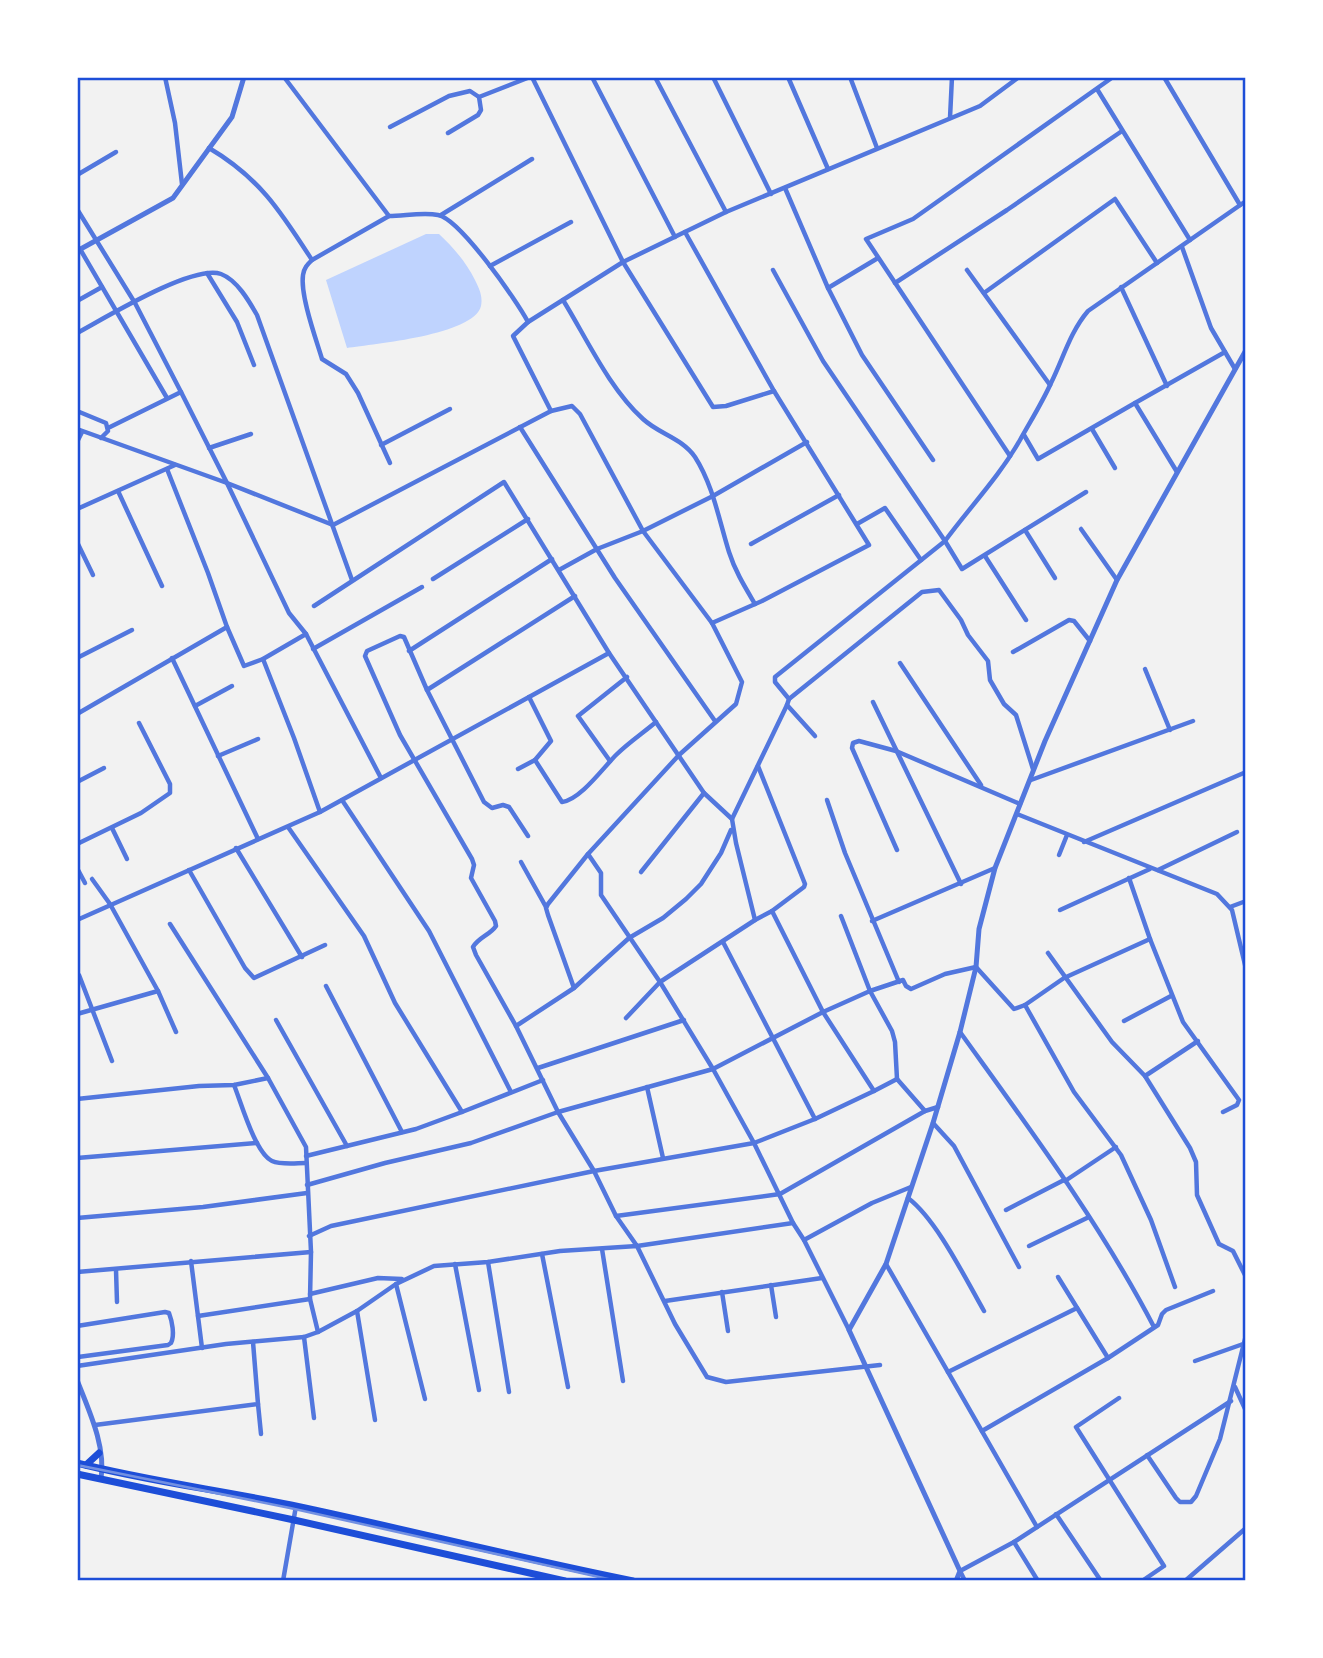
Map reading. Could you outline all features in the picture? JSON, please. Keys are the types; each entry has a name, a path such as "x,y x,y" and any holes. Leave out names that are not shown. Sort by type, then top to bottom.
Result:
{"highway":[{"path":"86,1465 99,1452"},
{"path":"77,1463 296,1506 633,1581"},
{"path":"77,1474 523,1571 533,1578 565,1581"}],"street":[{"path":"165,77 175,123 182,185"},
{"path":"167,398 78,250 173,198 232,117 244,77"},
{"path":"284,77 389,216"},
{"path":"479,97 531,77 623,262 713,407 726,406 774,391"},
{"path":"592,77 675,237"},
{"path":"655,77 726,212"},
{"path":"713,77 771,194"},
{"path":"788,77 828,170"},
{"path":"850,77 877,148"},
{"path":"950,118 952,77"},
{"path":"551,411 513,336 528,322 623,262 726,212 980,106 1019,77"},
{"path":"1010,456 866,239 913,219 1113,77"},
{"path":"1164,77 1240,205"},
{"path":"1097,89 1190,240"},
{"path":"390,127 449,96 470,91 479,97 481,110 478,115 448,133"},
{"path":"895,283 1122,131"},
{"path":"209,148 235,164 264,190 312,260"},
{"path":"77,175 116,152"},
{"path":"390,463 358,393 346,374 322,359 308,309 302,277 304,267 389,216 440,215 532,159"},
{"path":"785,188 828,288 862,355 933,460"},
{"path":"984,293 1115,199 1157,263"},
{"path":"815,736 788,702 775,682 775,677 946,541 1010,456 1050,385 1077,323 1088,311 1246,201"},
{"path":"77,209 79,217 135,303 227,483 289,613 306,634 381,778"},
{"path":"440,215 458,230 490,266 522,309 528,322"},
{"path":"490,266 571,222"},
{"path":"685,232 774,391 869,545 755,604 712,623"},
{"path":"1182,247 1211,328 1236,369"},
{"path":"828,288 878,258"},
{"path":"967,270 1050,385"},
{"path":"773,271 822,360 946,541 962,569 1086,492"},
{"path":"206,272 237,322 254,365"},
{"path":"77,333 156,291 206,272 223,275 228,279 247,299 257,315 352,580"},
{"path":"77,301 102,287"},
{"path":"1121,287 1167,386"},
{"path":"563,300 613,382 645,422 687,446 713,496 728,550 740,579 755,604"},
{"path":"849,1330 886,1264 939,1107 976,967 979,929 995,867 1050,729 1117,580 1246,350"},
{"path":"1023,434 1038,459 1226,352"},
{"path":"108,428 181,392"},
{"path":"1135,403 1177,472"},
{"path":"77,442 80,431 102,438 333,525 551,411 572,406 580,414 643,531 712,623 741,682 736,704 679,755 588,854 546,908"},
{"path":"381,445 450,409"},
{"path":"77,411 106,423 108,428 102,438"},
{"path":"520,427 615,578 715,721"},
{"path":"1092,429 1115,468"},
{"path":"209,448 251,434"},
{"path":"559,570 597,549 643,531 713,496 807,442"},
{"path":"77,509 176,465"},
{"path":"167,469 242,664 247,666 262,659 306,634"},
{"path":"314,606 504,482 609,653 704,793 732,819"},
{"path":"118,491 162,586"},
{"path":"751,544 839,495"},
{"path":"857,524 885,508 921,560"},
{"path":"433,579 528,519"},
{"path":"1081,529 1117,580"},
{"path":"1025,530 1055,578"},
{"path":"77,542 93,575"},
{"path":"985,556 1026,620"},
{"path":"409,651 552,559"},
{"path":"313,649 422,587"},
{"path":"755,920 732,819 788,702 922,592 939,590 988,661 990,680 1004,704 1016,715 1034,771"},
{"path":"427,690 575,596"},
{"path":"1013,652 1069,620 1074,621 1090,642"},
{"path":"77,714 227,627"},
{"path":"77,659 132,630"},
{"path":"528,836 509,807 503,805 492,808 484,802 427,690 405,639 400,636 367,650 365,656 414,760 472,859 474,865 471,878 496,926 477,940 473,947 538,1068 558,1112 594,1171 616,1216 637,1246 707,1377 726,1382 880,1365"},
{"path":"77,920 320,812 609,653"},
{"path":"172,659 258,839"},
{"path":"262,659 295,738 320,812"},
{"path":"900,663 982,787"},
{"path":"1145,669 1170,730"},
{"path":"610,761 578,716 626,677"},
{"path":"195,706 232,687"},
{"path":"518,769 535,760 551,741 529,697"},
{"path":"873,702 961,884"},
{"path":"1031,780 1193,721"},
{"path":"535,760 559,800 565,803 656,722"},
{"path":"77,844 149,808 171,789 139,723"},
{"path":"218,756 258,738"},
{"path":"897,850 852,748 853,743 859,741 896,751 1020,804"},
{"path":"626,1018 660,982 772,911 804,887 758,765"},
{"path":"77,782 104,768"},
{"path":"1084,842 1246,772"},
{"path":"641,872 704,793"},
{"path":"342,800 429,931 511,1092"},
{"path":"827,800 872,921 899,982"},
{"path":"1017,814 1150,869 1211,890 1230,907 1246,969"},
{"path":"288,827 364,936 395,1003 462,1112"},
{"path":"111,828 127,859"},
{"path":"516,1026 574,988 629,938 663,918 702,884 721,853 732,828"},
{"path":"1157,871 1237,832"},
{"path":"1059,855 1067,835"},
{"path":"236,848 302,957"},
{"path":"588,854 601,873 601,895 684,1020 754,1143 849,1330 965,1581"},
{"path":"522,862 546,908 574,988"},
{"path":"872,921 995,867"},
{"path":"77,868 85,883"},
{"path":"1060,910 1150,869"},
{"path":"188,870 250,976 257,977 325,945"},
{"path":"1129,878 1183,1023 1239,1100 1237,1105 1223,1112"},
{"path":"92,879 110,904 158,991 176,1032"},
{"path":"1230,907 1246,901"},
{"path":"772,911 823,1012 874,1091"},
{"path":"841,916 870,991 895,1042 897,1079 925,1111"},
{"path":"170,924 268,1078 306,1147 311,1252 310,1297 318,1332"},
{"path":"976,967 1014,1009 1025,1005 1064,978 1150,939"},
{"path":"723,942 815,1119"},
{"path":"1048,953 1112,1042 1145,1076 1194,1156 1197,1195 1219,1244 1233,1251 1246,1276"},
{"path":"307,1185 471,1143 558,1112 713,1069 823,1012 870,991 903,980 911,989 945,974 976,967"},
{"path":"79,975 112,1061"},
{"path":"326,986 402,1132"},
{"path":"77,1014 158,991"},
{"path":"1124,1021 1171,996"},
{"path":"1025,1005 1074,1092 1116,1147 1151,1220 1175,1287"},
{"path":"276,1020 347,1146"},
{"path":"538,1068 684,1020"},
{"path":"960,1032 1089,1217 1136,1292 1154,1327"},
{"path":"1145,1076 1198,1041"},
{"path":"77,1099 234,1084 268,1078"},
{"path":"309,1236 331,1226 594,1171 754,1143 815,1119 897,1079"},
{"path":"306,1156 402,1132 543,1080"},
{"path":"234,1084 257,1143 271,1160 306,1163"},
{"path":"647,1087 663,1158"},
{"path":"616,1216 780,1194 925,1111 939,1107"},
{"path":"933,1123 954,1146 1019,1267"},
{"path":"77,1158 257,1143"},
{"path":"1006,1210 1064,1181 1116,1147"},
{"path":"804,1240 872,1203 911,1187"},
{"path":"77,1218 203,1207 307,1192"},
{"path":"908,1198 918,1206 948,1250 984,1311"},
{"path":"1029,1246 1089,1217"},
{"path":"77,1352 78,1366 304,1336 318,1332 357,1311 396,1284 434,1266 488,1262 560,1251 637,1246 793,1223"},
{"path":"603,1249 624,1381"},
{"path":"77,1272 311,1252"},
{"path":"542,1254 568,1387"},
{"path":"191,1261 202,1348"},
{"path":"488,1262 509,1392"},
{"path":"455,1264 479,1390"},
{"path":"886,1264 1037,1527"},
{"path":"116,1270 117,1302"},
{"path":"1058,1277 1108,1357"},
{"path":"198,1316 310,1297 378,1278 405,1279"},
{"path":"665,1301 822,1278"},
{"path":"396,1284 425,1399"},
{"path":"771,1285 776,1317"},
{"path":"982,1431 1158,1325 1164,1312 1213,1291"},
{"path":"723,1293 728,1331"},
{"path":"948,1372 1077,1308"},
{"path":"357,1311 375,1420"},
{"path":"77,1325 165,1312 171,1317 173,1339 168,1345 78,1357"},
{"path":"1147,1455 1176,1499 1180,1502 1191,1502 1220,1439 1246,1335"},
{"path":"304,1336 314,1419"},
{"path":"253,1342 261,1434"},
{"path":"1195,1361 1244,1344"},
{"path":"77,1380 94,1425 102,1468 101,1479"},
{"path":"1235,1386 1246,1412"},
{"path":"1119,1398 1076,1427 1164,1566 1142,1581"},
{"path":"956,1581 960,1571 1014,1542 1231,1401"},
{"path":"94,1425 258,1404"},
{"path":"283,1581 296,1506"},
{"path":"1056,1514 1101,1581"},
{"path":"1185,1581 1246,1528"},
{"path":"1014,1542 1038,1581"},
{"path":"521,1581 523,1571"}],"water":[{"path":"426,234 439,234 459,255 479,289 481,306 474,316 443,331 399,341 347,348 326,280"}],"railway":[{"path":"77,1465 290,1508 617,1581"}]}
